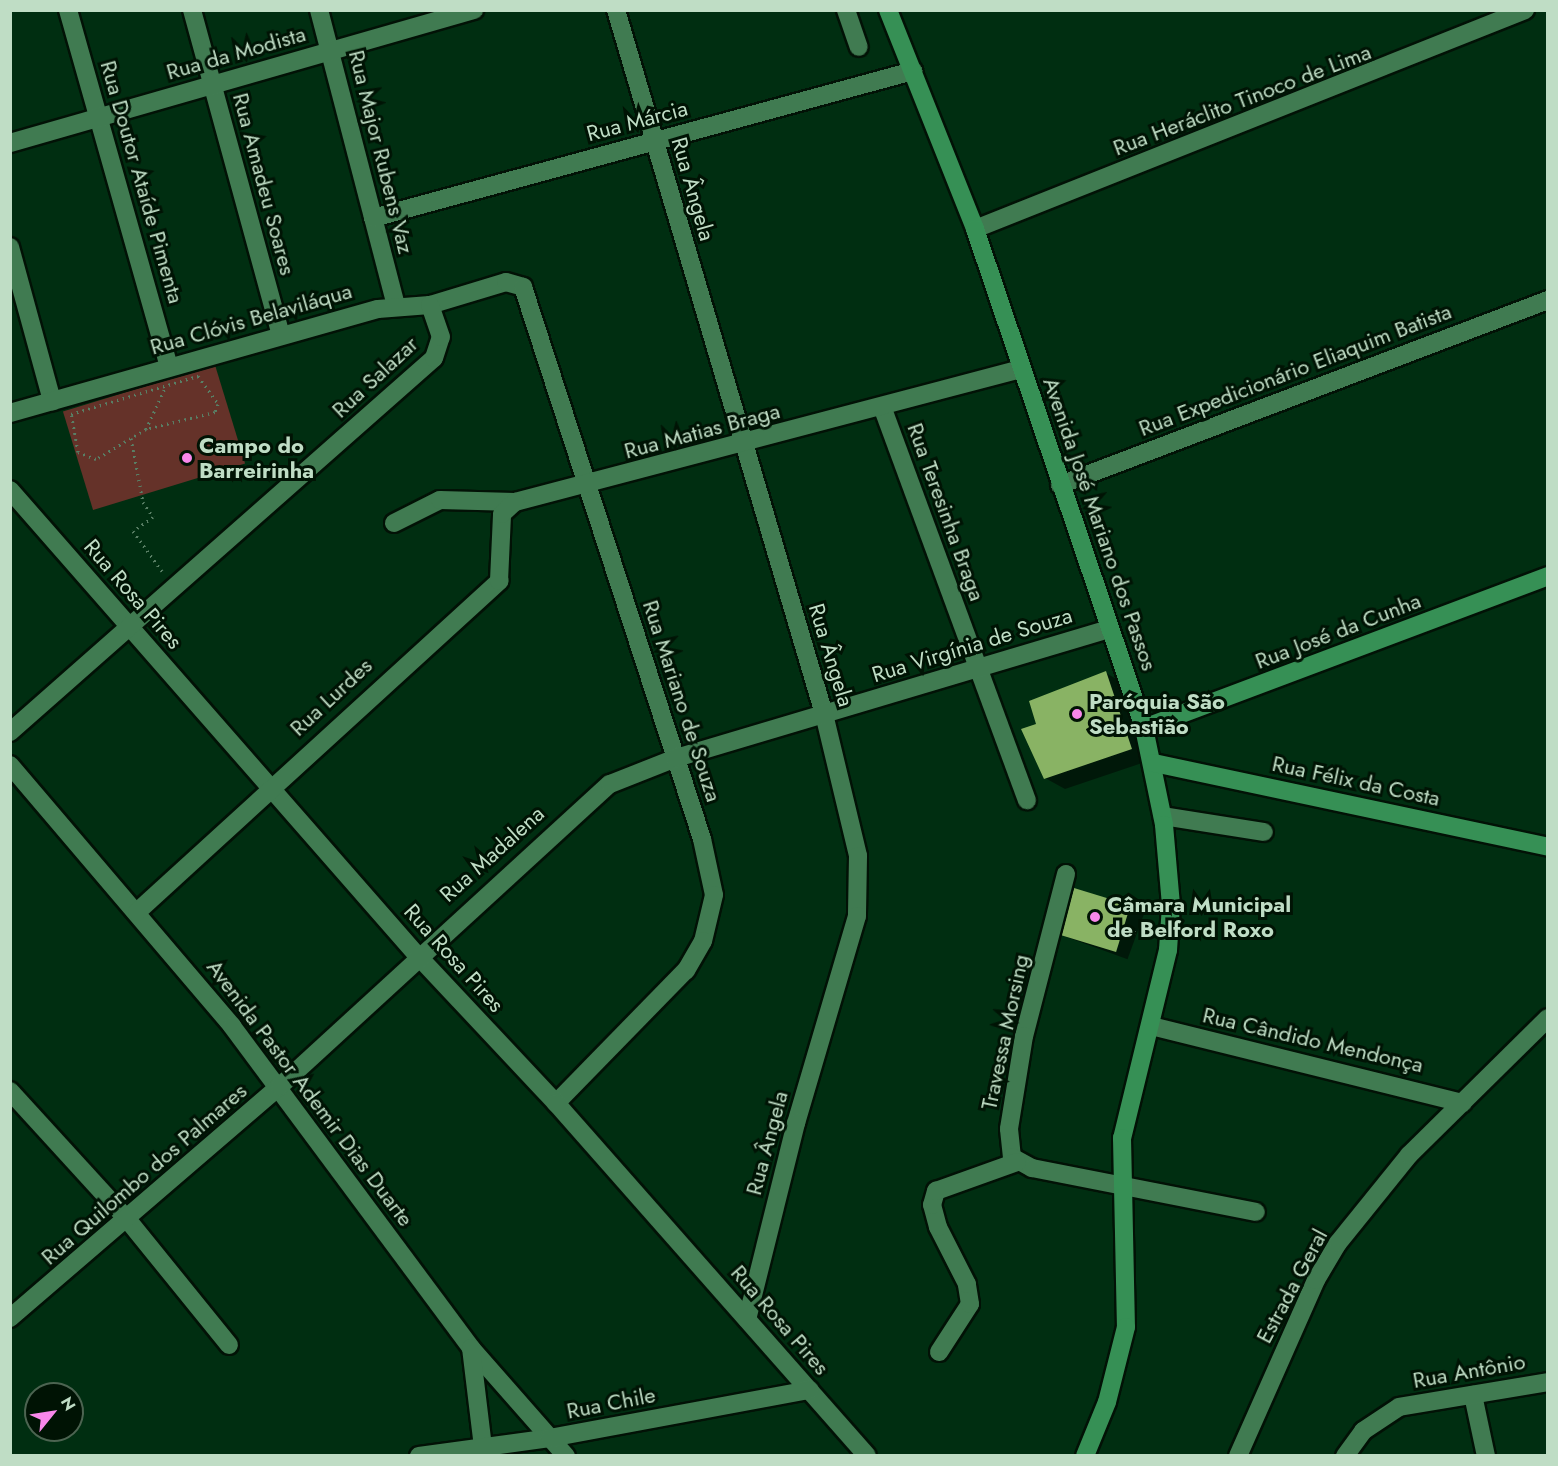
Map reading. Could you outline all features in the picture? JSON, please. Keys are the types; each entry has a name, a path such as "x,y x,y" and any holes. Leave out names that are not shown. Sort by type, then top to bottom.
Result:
{"main road":[{"name":"Avenida José Mariano dos Passos","path":"888,10 975,229 1144,728 1154,763 1163,816 1171,927 1151,1026 1125,1117 1123,1188 1126,1327 1107,1402 1085,1455"},
{"name":"Rua José da Cunha","path":"1144,728 1548,576"},
{"name":"Rua Félix da Costa","path":"1154,763 1548,847"}],"street":[{"name":"Rua Doutor Ataíde Pimenta","path":"68,10 169,366"},
{"name":"Rua Amadeu Soares","path":"192,10 280,335"},
{"name":"Rua Major Rubens Vaz","path":"319,10 396,305"},
{"name":"Rua da Modista","path":"10,142 474,10"},
{"name":"Rua Ângela","path":"616,10 851,812 860,903 747,1319"},
{"path":"846,10 859,47"},
{"name":"Rua Heráclito Tinoco de Lima","path":"975,229 1525,10"},
{"name":"Rua Márcia","path":"374,218 913,71"},
{"path":"10,248 52,401"},
{"name":"Rua Clóvis Belaviláqua","path":"10,413 280,335 396,305 430,304 506,282"},
{"name":"Rua Mariano de Souza","path":"506,282 516,282 531,300 586,486 676,758 714,894 709,925 670,989 556,1103"},
{"name":"Rua Expedicionário Eliaquim Batista","path":"1060,485 1548,300"},
{"name":"Rua Salazar","path":"10,732 434,358 441,337 430,304"},
{"name":"Rua Matias Braga","path":"394,523 440,500 515,502 586,486 883,409 1021,369"},
{"name":"Rua Teresinha Braga","path":"883,409 1027,800"},
{"name":"Rua Rosa Pires","path":"10,490 417,955 556,1103 867,1455"},
{"name":"Rua Lurdes","path":"137,912 271,786 499,581 502,514 515,502"},
{"name":"Rua Virgínia de Souza","path":"676,758 1109,629"},
{"name":"Rua Madalena","path":"280,1086 417,955 589,798 624,777 676,758"},
{"name":"Avenida Pastor Ademir Dias Duarte","path":"10,765 137,912 280,1086 471,1348 566,1455"},
{"path":"1163,816 1264,832"},
{"name":"Travessa Morsing","path":"1017,1162 1009,1148 1014,1090 1066,874"},
{"name":"Estrada Geral","path":"1238,1455 1316,1280 1338,1243 1409,1155 1548,1018"},
{"name":"Rua Cândido Mendonça","path":"1151,1026 1463,1102"},
{"name":"Rua Quilombo dos Palmares","path":"10,1318 280,1086"},
{"path":"10,1091 127,1219 229,1345"},
{"path":"939,1352 970,1304 967,1284 938,1227 932,1205 936,1191 1017,1162 1123,1188 1256,1212"},
{"path":"471,1348 483,1452"},
{"name":"Rua Antônio","path":"1345,1455 1363,1431 1399,1407 1548,1382"},
{"name":"Rua Chile","path":"419,1455 483,1452 810,1390"},
{"path":"1473,1395 1486,1455"}],"path":[{"path":"201,376 217,410 163,429 146,429 89,459 78,452 69,417 201,376"},
{"path":"146,429 166,385"},
{"path":"131,438 143,502 153,516 133,531 174,588"},
{"path":"1123,929 1157,937"}],"shaded area":[{"path":"215,365 245,463 93,510 63,411"}],"building":[{"name":"Paróquia São Sebastião","path":"1106,671 1132,749 1044,779 1021,729 1036,724 1029,701"},
{"name":"Câmara Municipal de Belford Roxo","path":"1074,888 1130,905 1116,952 1060,935"}],"place":[{"name":"Campo do Barreirinha","path":"187,458"},
{"name":"Paróquia São Sebastião","path":"1077,714"},
{"name":"Câmara Municipal de Belford Roxo","path":"1095,917"}]}
